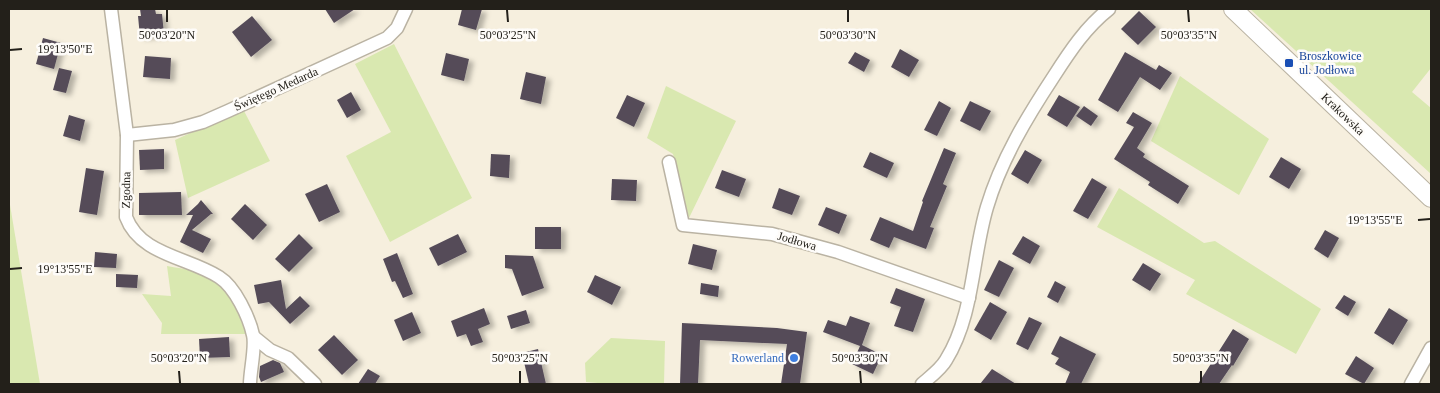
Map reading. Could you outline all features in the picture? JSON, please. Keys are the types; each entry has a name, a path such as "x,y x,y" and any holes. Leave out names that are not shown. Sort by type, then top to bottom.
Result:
{"street":[{"name":"Zgodna","path":"111,9 127,136 126,217 130,227 143,241 219,277 230,286 245,312 254,337 250,384"},
{"name":"Świętego Medarda","path":"127,136 174,130 204,122 387,38 397,28 406,9"},
{"path":"922,384 945,362 960,334 987,208 999,174 1015,140 1027,116 1065,60 1088,28 1109,9"},
{"name":"Krakowska","path":"1233,9 1431,198"},
{"name":"Jodłowa","path":"668,162 683,225 772,234 838,252 969,298"},
{"path":"254,337 270,350 288,358 315,384"},
{"path":"1411,384 1431,348"}],"green space":[{"path":"1250,9 1431,9 1431,68 1412,92 1431,108 1431,174"},
{"path":"394,44 472,198 390,242 346,156 391,132 355,64"},
{"path":"1180,76 1269,139 1239,195 1151,141"},
{"path":"666,86 736,121 689,218 673,154 647,138"},
{"path":"243,109 270,161 188,198 175,140"},
{"path":"1119,188 1204,243 1215,241 1321,309 1296,354 1186,294 1195,280 1097,227"},
{"path":"9,199 40,384 9,384"},
{"path":"167,266 201,273 220,282 231,298 246,334 161,334 162,323 142,294 171,296"},
{"path":"611,338 665,341 664,384 586,382 585,363"}],"building":[{"path":"140,9 155,9 156,14 162,14 164,34 140,37 138,16 141,16"},
{"path":"325,9 355,9 334,23"},
{"path":"462,9 482,9 476,30 458,25"},
{"path":"1139,11 1156,27 1138,45 1121,29"},
{"path":"252,16 272,40 251,57 232,32"},
{"path":"43,38 61,43 54,69 36,64"},
{"path":"900,49 919,60 909,77 891,67"},
{"path":"855,52 870,60 864,72 848,63"},
{"path":"1125,52 1156,70 1159,65 1172,73 1160,90 1140,77 1118,112 1098,100"},
{"path":"446,53 469,59 464,81 441,75"},
{"path":"145,56 171,58 170,79 143,77"},
{"path":"59,68 72,71 66,93 53,90"},
{"path":"526,72 546,77 541,104 520,99"},
{"path":"351,92 361,110 347,118 337,100"},
{"path":"627,95 645,103 634,127 616,118"},
{"path":"1059,95 1080,107 1067,127 1047,115"},
{"path":"939,101 951,108 937,136 924,130"},
{"path":"970,101 991,111 980,131 960,121"},
{"path":"1084,106 1098,116 1091,126 1076,116"},
{"path":"1133,112 1152,123 1137,148 1145,154 1143,157 1189,186 1178,204 1148,185 1150,182 1114,159 1134,127 1126,123"},
{"path":"69,115 85,120 80,141 63,136"},
{"path":"944,148 956,153 943,184 947,186 930,227 934,228 926,249 894,237 889,248 870,240 880,217 913,231 922,201"},
{"path":"164,149 164,169 140,170 139,150"},
{"path":"1025,150 1042,160 1028,184 1011,174"},
{"path":"870,152 894,163 887,178 863,167"},
{"path":"491,154 510,155 509,178 490,176"},
{"path":"1281,157 1301,169 1289,189 1269,177"},
{"path":"86,168 104,171 97,215 79,212"},
{"path":"722,170 746,179 739,197 715,188"},
{"path":"1092,178 1107,187 1088,219 1073,211"},
{"path":"612,179 637,180 636,201 611,200"},
{"path":"327,184 340,212 319,222 305,194"},
{"path":"779,188 800,196 792,215 772,208"},
{"path":"181,192 182,215 139,215 139,193"},
{"path":"201,200 213,214 192,230 211,239 203,253 180,242 193,215 186,215"},
{"path":"245,204 267,225 253,240 231,219"},
{"path":"826,207 847,215 839,234 818,225"},
{"path":"535,227 561,227 561,249 535,249"},
{"path":"1325,230 1339,238 1328,258 1314,249"},
{"path":"299,234 313,248 289,272 275,259"},
{"path":"458,234 467,252 438,266 429,248"},
{"path":"1023,236 1040,246 1030,264 1012,254"},
{"path":"693,244 717,250 712,270 688,264"},
{"path":"95,252 117,254 116,268 94,267"},
{"path":"397,253 413,294 403,298 395,281 392,282 383,259"},
{"path":"505,255 533,256 544,288 522,296 512,269 505,268"},
{"path":"999,260 1014,268 999,297 984,290"},
{"path":"1143,263 1161,274 1150,291 1132,280"},
{"path":"116,274 138,275 137,288 116,287"},
{"path":"595,275 621,287 612,305 587,292"},
{"path":"281,280 286,309 300,296 310,306 290,324 269,302 258,304 254,285"},
{"path":"1055,281 1066,287 1058,303 1047,297"},
{"path":"701,283 719,286 718,297 700,294"},
{"path":"896,288 925,299 913,332 894,326 901,307 890,303"},
{"path":"1344,295 1356,302 1348,316 1335,308"},
{"path":"990,302 1007,312 991,340 974,330"},
{"path":"484,308 490,324 478,329 483,342 471,346 466,334 457,337 451,321"},
{"path":"1389,308 1408,320 1393,345 1374,333"},
{"path":"526,310 530,323 511,329 507,316"},
{"path":"412,312 421,333 403,341 394,320"},
{"path":"850,316 870,323 862,345 882,355 873,374 852,364 860,346 823,332 828,320 846,326"},
{"path":"1029,317 1042,323 1028,350 1016,344"},
{"path":"682,323 777,328 807,332 800,384 781,384 787,344 700,340 698,384 680,384"},
{"path":"1233,329 1249,339 1233,366 1219,384 1198,384"},
{"path":"334,335 358,360 342,375 318,350"},
{"path":"1060,336 1096,354 1081,384 1065,384 1070,372 1055,364 1059,358 1051,354"},
{"path":"229,337 230,357 200,358 199,339"},
{"path":"538,349 546,384 529,384 522,353"},
{"path":"1356,356 1374,368 1364,384 1345,374"},
{"path":"273,360 280,363 284,372 261,382 259,377 260,366"},
{"path":"368,369 380,376 375,384 358,384"},
{"path":"992,369 1016,384 980,384"}],"place":[{"name":"Broszkowice ul. Jodłowa","path":"1289,63"},
{"name":"Rowerland","path":"794,358"}]}
